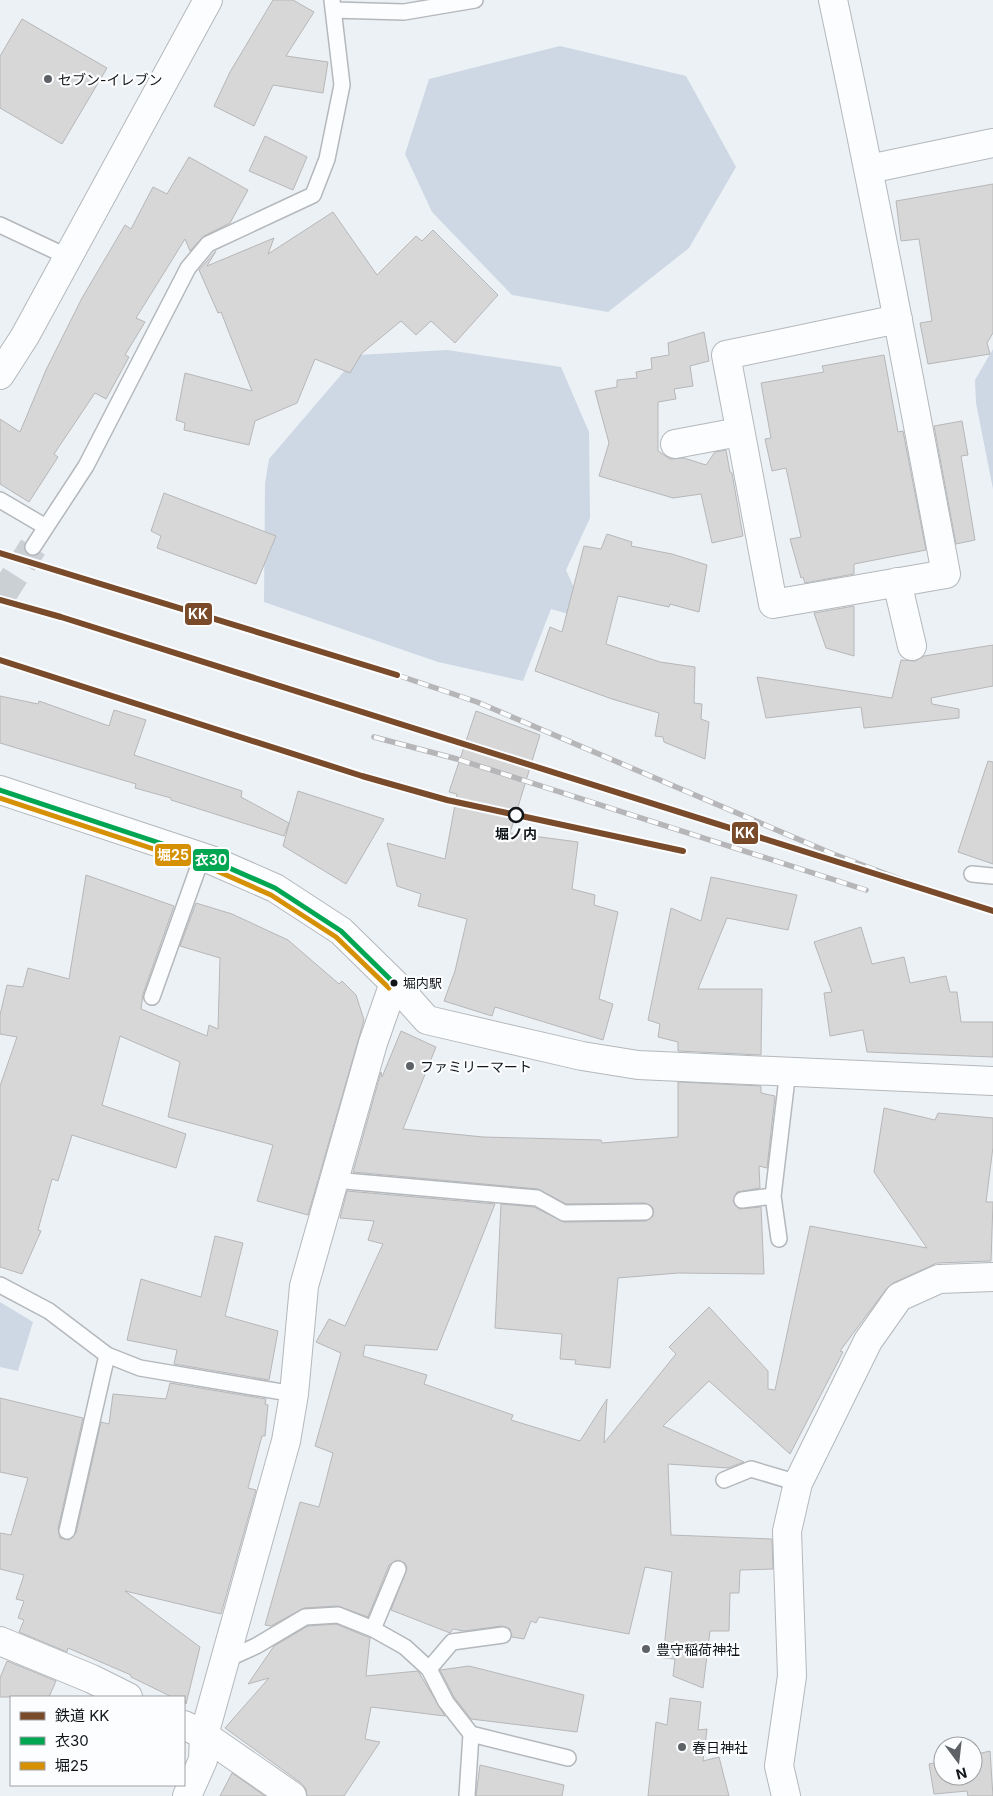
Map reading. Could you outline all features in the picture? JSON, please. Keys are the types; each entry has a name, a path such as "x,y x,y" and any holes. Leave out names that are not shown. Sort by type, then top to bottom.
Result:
{"street":[{"path":"0,375 68,257 208,0"},
{"path":"833,0 869,170 898,319 946,574 772,604 726,355 898,319"},
{"path":"869,170 993,143"},
{"path":"675,444 739,432"},
{"path":"898,582 912,646"},
{"path":"0,790 202,857 275,888 341,931 394,983 427,1020 582,1056 638,1065 788,1070 993,1082"},
{"path":"187,1796 203,1760 194,1730 223,1661 286,1440 294,1394 304,1286 373,1043 394,983"},
{"path":"786,1796 779,1766 792,1676 787,1531 798,1483 868,1341 899,1297 939,1279 993,1277"},
{"path":"0,1641 92,1679 126,1696"},
{"path":"194,1730 292,1796"}],"lane":[{"path":"33,547 86,466 188,268 208,244 313,195 328,159 342,85 332,5 404,12 475,0"},
{"path":"0,225 68,257"},
{"path":"0,500 46,527"},
{"path":"152,998 202,857"},
{"path":"972,874 993,876"},
{"path":"779,1239 773,1196 788,1070"},
{"path":"334,1180 536,1198 564,1212 645,1212"},
{"path":"742,1200 773,1196"},
{"path":"0,1285 50,1311 107,1355 140,1368 294,1394"},
{"path":"67,1531 107,1355"},
{"path":"724,1480 751,1469 798,1483"},
{"path":"373,1629 398,1569"},
{"path":"223,1661 256,1646 305,1617 338,1615 373,1629 405,1647 429,1668 446,1702 471,1734 568,1758"},
{"path":"429,1668 452,1642 504,1635"},
{"path":"467,1796 471,1734"}],"shaded area":[{"path":"560,46 686,76 736,167 689,248 608,312 512,295 432,212 405,154 429,79"},
{"path":"993,349 993,489 976,403 975,380"},
{"path":"447,350 561,367 589,432 590,518 566,570 580,601 572,615 551,609 523,681 438,662 264,602 265,484 269,459 358,355"},
{"path":"0,1302 33,1322 18,1371 0,1367"}],"building":[{"path":"273,0 293,0 314,12 286,56 328,62 323,93 273,85 254,126 214,106 230,72"},
{"path":"22,19 107,68 62,144 0,108 0,56"},
{"path":"265,136 307,157 293,190 249,171"},
{"path":"189,157 248,190 230,223 204,236 190,251 185,239 136,318 145,322 125,355 129,357 106,399 95,393 54,454 58,457 29,502 0,484 0,419 20,432 46,370 82,298 125,225 131,229 153,187 167,194"},
{"path":"993,184 993,333 987,343 990,354 928,364 920,323 932,321 919,239 901,241 896,201"},
{"path":"333,212 377,275 416,236 422,241 433,230 498,295 455,343 431,321 416,335 401,321 362,353 350,373 315,359 297,403 255,421 249,445 184,430 185,423 176,420 185,373 252,391 221,312 218,313 199,270 216,251 207,266 274,238 268,254"},
{"path":"704,332 709,361 690,366 693,386 674,389 676,399 658,402 658,451 670,459 684,458 706,465 715,452 726,450 743,536 712,543 701,494 673,498 599,476 609,443 595,391 617,387 617,380 637,378 636,372 652,369 651,358 669,355 668,343"},
{"path":"884,355 898,432 903,431 926,550 854,564 854,574 805,583 803,577 801,578 790,539 801,537 786,468 772,471 765,439 771,438 761,383 824,372 822,366"},
{"path":"962,421 968,455 961,456 975,540 956,544 934,426"},
{"path":"164,493 276,536 256,584 157,548 161,536 151,531"},
{"path":"607,534 632,542 631,546 672,554 707,565 699,612 670,604 669,607 618,596 606,644 660,662 695,667 694,703 702,704 701,719 709,722 705,759 664,742 663,737 655,736 659,713 612,699 535,671 550,627 562,632 584,546 601,549"},
{"path":"854,606 854,656 826,648 814,613"},
{"path":"993,645 993,686 931,698 932,704 959,709 959,718 864,728 861,707 766,718 757,677 892,698 901,660 915,661 924,656"},
{"path":"0,696 38,704 39,701 109,726 114,710 146,720 134,755 242,791 241,797 289,823 284,836 171,800 171,798 135,788 136,784 0,743"},
{"path":"476,711 540,735 510,833 578,842 572,889 595,895 594,905 618,912 599,999 613,1004 603,1040 495,1007 492,1016 444,1001 455,971 467,919 418,906 421,894 397,886 387,843 445,859 457,794 449,792"},
{"path":"988,761 993,762 993,864 958,852"},
{"path":"298,791 384,819 346,884 283,846"},
{"path":"86,875 174,906 143,994 141,1009 207,1036 209,1025 218,1029 220,958 180,946 196,903 232,914 288,940 339,984 342,981 356,995 364,1020 308,1215 257,1201 273,1145 168,1117 180,1062 120,1036 102,1105 186,1134 176,1168 72,1135 58,1181 52,1179 38,1230 41,1231 22,1274 0,1267 0,1086 17,1037 0,1034 0,1015 7,985 23,987 28,968 69,979"},
{"path":"711,877 797,895 788,930 727,918 698,989 762,989 761,1055 678,1051 678,1042 658,1037 660,1024 648,1020 671,908 701,921"},
{"path":"861,927 872,964 904,957 910,983 946,976 950,992 957,992 961,1022 993,1022 993,1057 867,1052 863,1030 830,1036 824,993 832,992 814,942"},
{"path":"401,1031 436,1047 403,1129 483,1137 601,1140 602,1143 678,1137 678,1082 761,1086 761,1093 775,1096 767,1168 759,1166 760,1188 737,1192 733,1201 739,1209 761,1207 764,1274 678,1273 618,1278 610,1368 575,1364 576,1360 560,1359 562,1334 495,1328 501,1204 534,1207 564,1222 646,1221 653,1216 653,1208 645,1203 566,1204 538,1189 353,1172 381,1072 382,1077"},
{"path":"884,1108 935,1120 938,1113 993,1118 993,1147 986,1202 993,1202 991,1261 937,1263 893,1283 887,1288 840,1351 843,1352 790,1454 709,1381 663,1426 744,1462 728,1468 668,1464 671,1535 772,1539 773,1569 740,1570 739,1593 730,1593 729,1631 710,1631 703,1688 673,1676 675,1659 663,1658 672,1572 645,1567 629,1634 539,1617 536,1623 531,1621 524,1639 512,1637 510,1629 502,1626 464,1631 453,1629 450,1633 391,1610 407,1568 405,1563 397,1560 389,1565 368,1617 338,1606 304,1608 271,1626 265,1625 300,1502 319,1507 333,1453 315,1446 341,1353 316,1342 329,1319 345,1326 383,1244 368,1240 374,1221 340,1218 347,1191 495,1204 437,1350 365,1345 363,1356 427,1375 424,1384 513,1415 511,1420 580,1441 607,1399 604,1443 676,1354 669,1347 709,1307 768,1371 768,1389 775,1390 810,1226 927,1248 874,1172"},
{"path":"215,1236 243,1243 225,1316 278,1331 269,1380 174,1364 177,1350 127,1340 141,1279 201,1297"},
{"path":"170,1383 266,1399 265,1404 268,1405 265,1436 262,1436 248,1488 256,1490 221,1614 125,1591 200,1647 186,1704 185,1696 170,1696 131,1677 131,1675 68,1648 67,1652 19,1632 24,1620 18,1618 24,1601 16,1599 24,1575 0,1569 0,1533 11,1535 28,1478 0,1472 0,1398 83,1418 58,1529 60,1538 69,1540 76,1533 101,1422 109,1424 113,1394 166,1399"},
{"path":"336,1624 370,1638 366,1676 418,1671 445,1716 371,1707 365,1739 380,1742 344,1796 307,1796 306,1789 301,1783 225,1728 269,1678 248,1684 274,1646 308,1626"},
{"path":"7,1661 56,1681 49,1696 0,1697 0,1678"},
{"path":"469,1666 584,1695 577,1732 471,1719 454,1697 440,1670"},
{"path":"670,1698 701,1702 698,1730 707,1729 703,1761 719,1757 729,1796 648,1796 656,1722 667,1725"},
{"path":"990,1751 993,1796 968,1796 967,1791 934,1794 929,1764 933,1763 933,1786 983,1786 983,1753"},
{"path":"480,1765 564,1785 562,1796 476,1796"},
{"path":"232,1773 265,1796 220,1796"}],"tunnel":[{"path":"0,599 33,547"}],"railway":[{"path":"397,675 477,702 833,854 948,897"},
{"path":"374,737 457,759 866,890"}],"rail line":[{"name":"KK","path":"0,553 397,675"},
{"name":"KK","path":"0,600 61,617 993,911"},
{"name":"KK","path":"0,660 362,776 447,800 683,851"}],"transit line":[{"name":"衣30","path":"0,790 211,860 275,888 341,931 394,983"},
{"name":"堀25","path":"0,798 208,867 271,895 336,937 389,988"}],"place":[{"name":"セブン-イレブン","path":"48,79"},
{"name":"堀ノ内","path":"516,815"},
{"name":"堀内駅","path":"394,983"},
{"name":"ファミリーマート","path":"410,1066"},
{"name":"豊守稲荷神社","path":"646,1649"},
{"name":"春日神社","path":"682,1747"}]}
